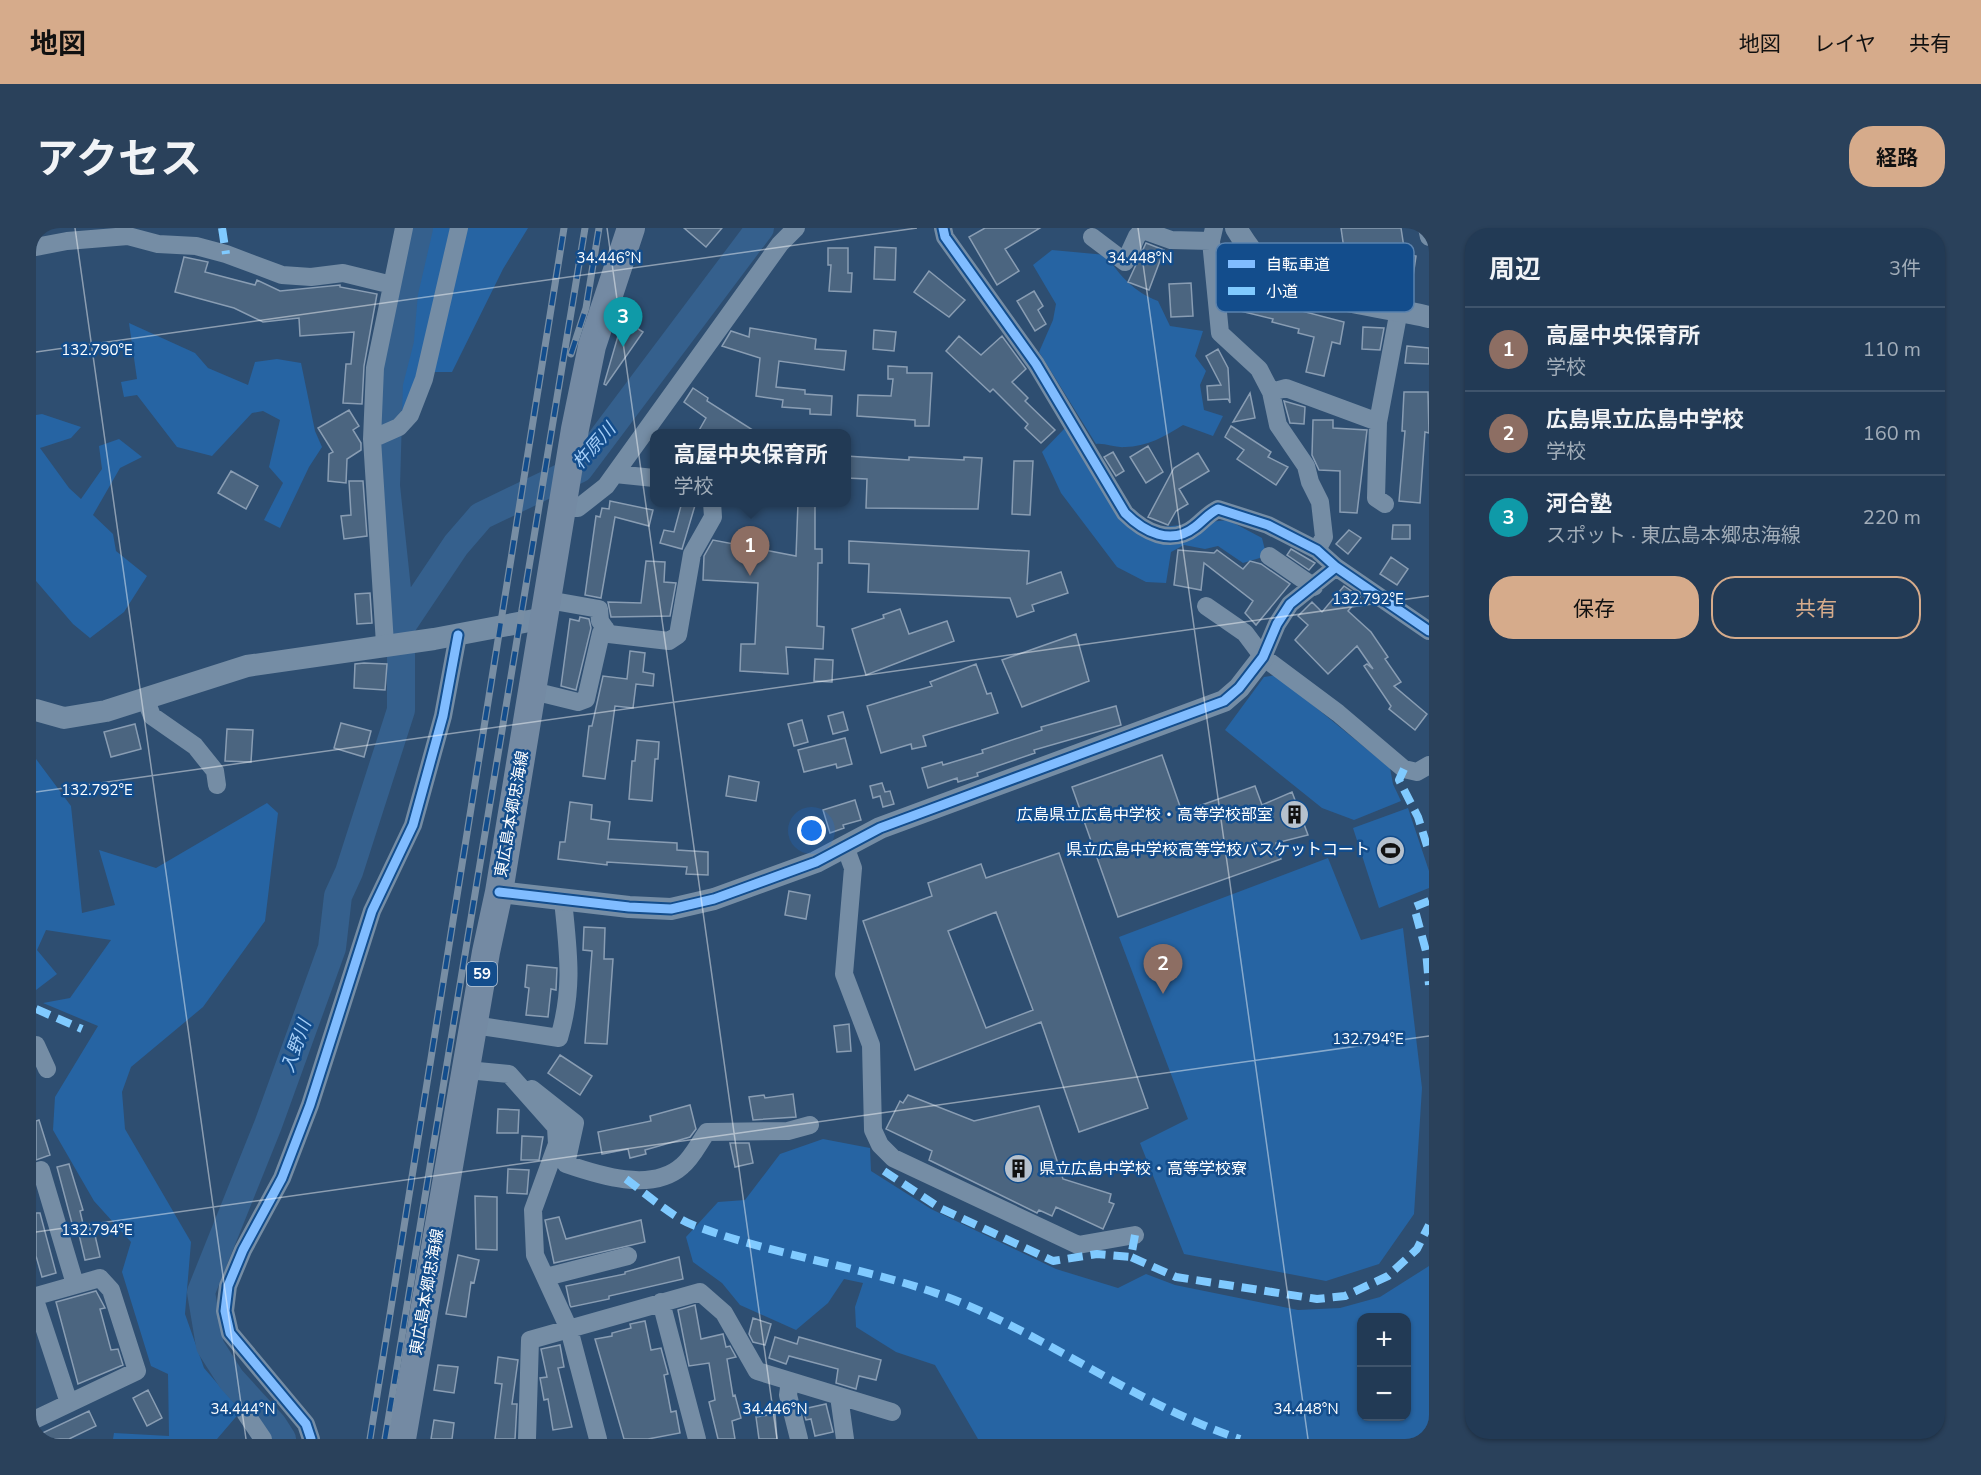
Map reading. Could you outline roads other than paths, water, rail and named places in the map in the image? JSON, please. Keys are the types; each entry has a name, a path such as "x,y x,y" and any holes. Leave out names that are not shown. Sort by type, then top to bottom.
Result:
{"main road":[{"name":"東広島本郷忠海線","path":"402,1439 499,891 575,429 592,346 631,228"}],"street":[{"path":"385,644 375,438 375,368 404,228"},
{"path":"375,438 399,427 410,415 424,379 459,228"},
{"path":"563,508 578,508 606,486 780,244 796,228"},
{"path":"943,228 945,237 1036,364 1125,513 1140,528 1168,538 1194,528 1218,509 1268,525 1317,550 1336,567 1429,631"},
{"path":"1236,228 1248,243"},
{"path":"1427,228 1429,237"},
{"path":"1092,237 1125,262 1137,236 1143,230 1171,240 1213,234 1216,276"},
{"path":"36,247 126,232 158,244 196,246 216,251 282,275 311,277 343,273 392,285"},
{"path":"1219,312 1220,333 1259,369 1271,392 1278,425 1306,466 1310,482 1320,502 1324,537 1317,550"},
{"path":"1385,504 1376,498 1378,422 1399,312"},
{"path":"1408,312 1429,317"},
{"path":"1271,392 1286,388 1378,422"},
{"path":"615,474 650,478"},
{"path":"36,710 64,718 106,711 247,666 458,635 547,609 599,609 600,621 609,634 669,641 678,635 692,554 713,517 712,507"},
{"path":"1269,556 1314,587"},
{"path":"499,891 563,900 671,909 724,895 816,862 880,828 1224,701 1239,688 1263,657 1277,624 1290,604 1336,567"},
{"path":"1206,606 1245,633 1263,657 1338,713 1404,769 1417,772 1429,765"},
{"path":"533,691 578,702 586,699 601,633 605,628"},
{"path":"311,1439 306,1424 230,1333 225,1311 228,1286 243,1250 282,1178 310,1105 372,911 413,825 442,716 458,635"},
{"path":"145,698 152,716 195,746 215,771 217,785"},
{"path":"845,846 854,868 844,974 871,1045 873,1130 880,1145 893,1158 1078,1245 1135,1235"},
{"path":"474,1025 559,1038 566,1013 570,979 563,900"},
{"path":"36,1045 47,1069"},
{"path":"467,1070 509,1074 540,1100 575,1123 566,1164 604,1177 654,1179 682,1167 707,1132 788,1131 810,1125"},
{"path":"540,1100 556,1127 557,1144 533,1210 535,1255 569,1329 598,1439"},
{"path":"36,1172 41,1170 75,1284"},
{"path":"546,1277 628,1256"},
{"path":"36,1296 100,1278 111,1290 137,1371 36,1419"},
{"path":"527,1439 530,1340 700,1292 724,1313 757,1371 892,1412"},
{"path":"661,1302 697,1439"},
{"path":"36,1303 69,1403"},
{"path":"790,1381 788,1395 798,1439"},
{"path":"839,1396 845,1439"},
{"path":"246,1414 263,1439"}],"waterway":[{"name":"入野川","path":"282,1439 273,1425 231,1379 210,1346 201,1292 268,1125 332,948 338,896 349,872 401,710 401,627 386,486 389,383 400,340 404,293 419,228"},
{"name":"杵原川","path":"401,627 456,545 481,516 579,469 760,228"}],"railway":[{"path":"370,1439 564,228"},
{"path":"385,1439 585,228"},
{"path":"571,354 586,308 599,228"}],"place":[{"name":"河合塾","path":"623,347"},
{"name":"高屋中央保育所","path":"750,576"},
{"name":"広島県立広島中学校・高等学校部室","path":"1294,815"},
{"name":"県立広島中学校高等学校バスケットコート","path":"1391,850"},
{"name":"広島県立広島中学校","path":"1163,994"},
{"name":"県立広島中学校・高等学校寮","path":"1018,1169"}]}
